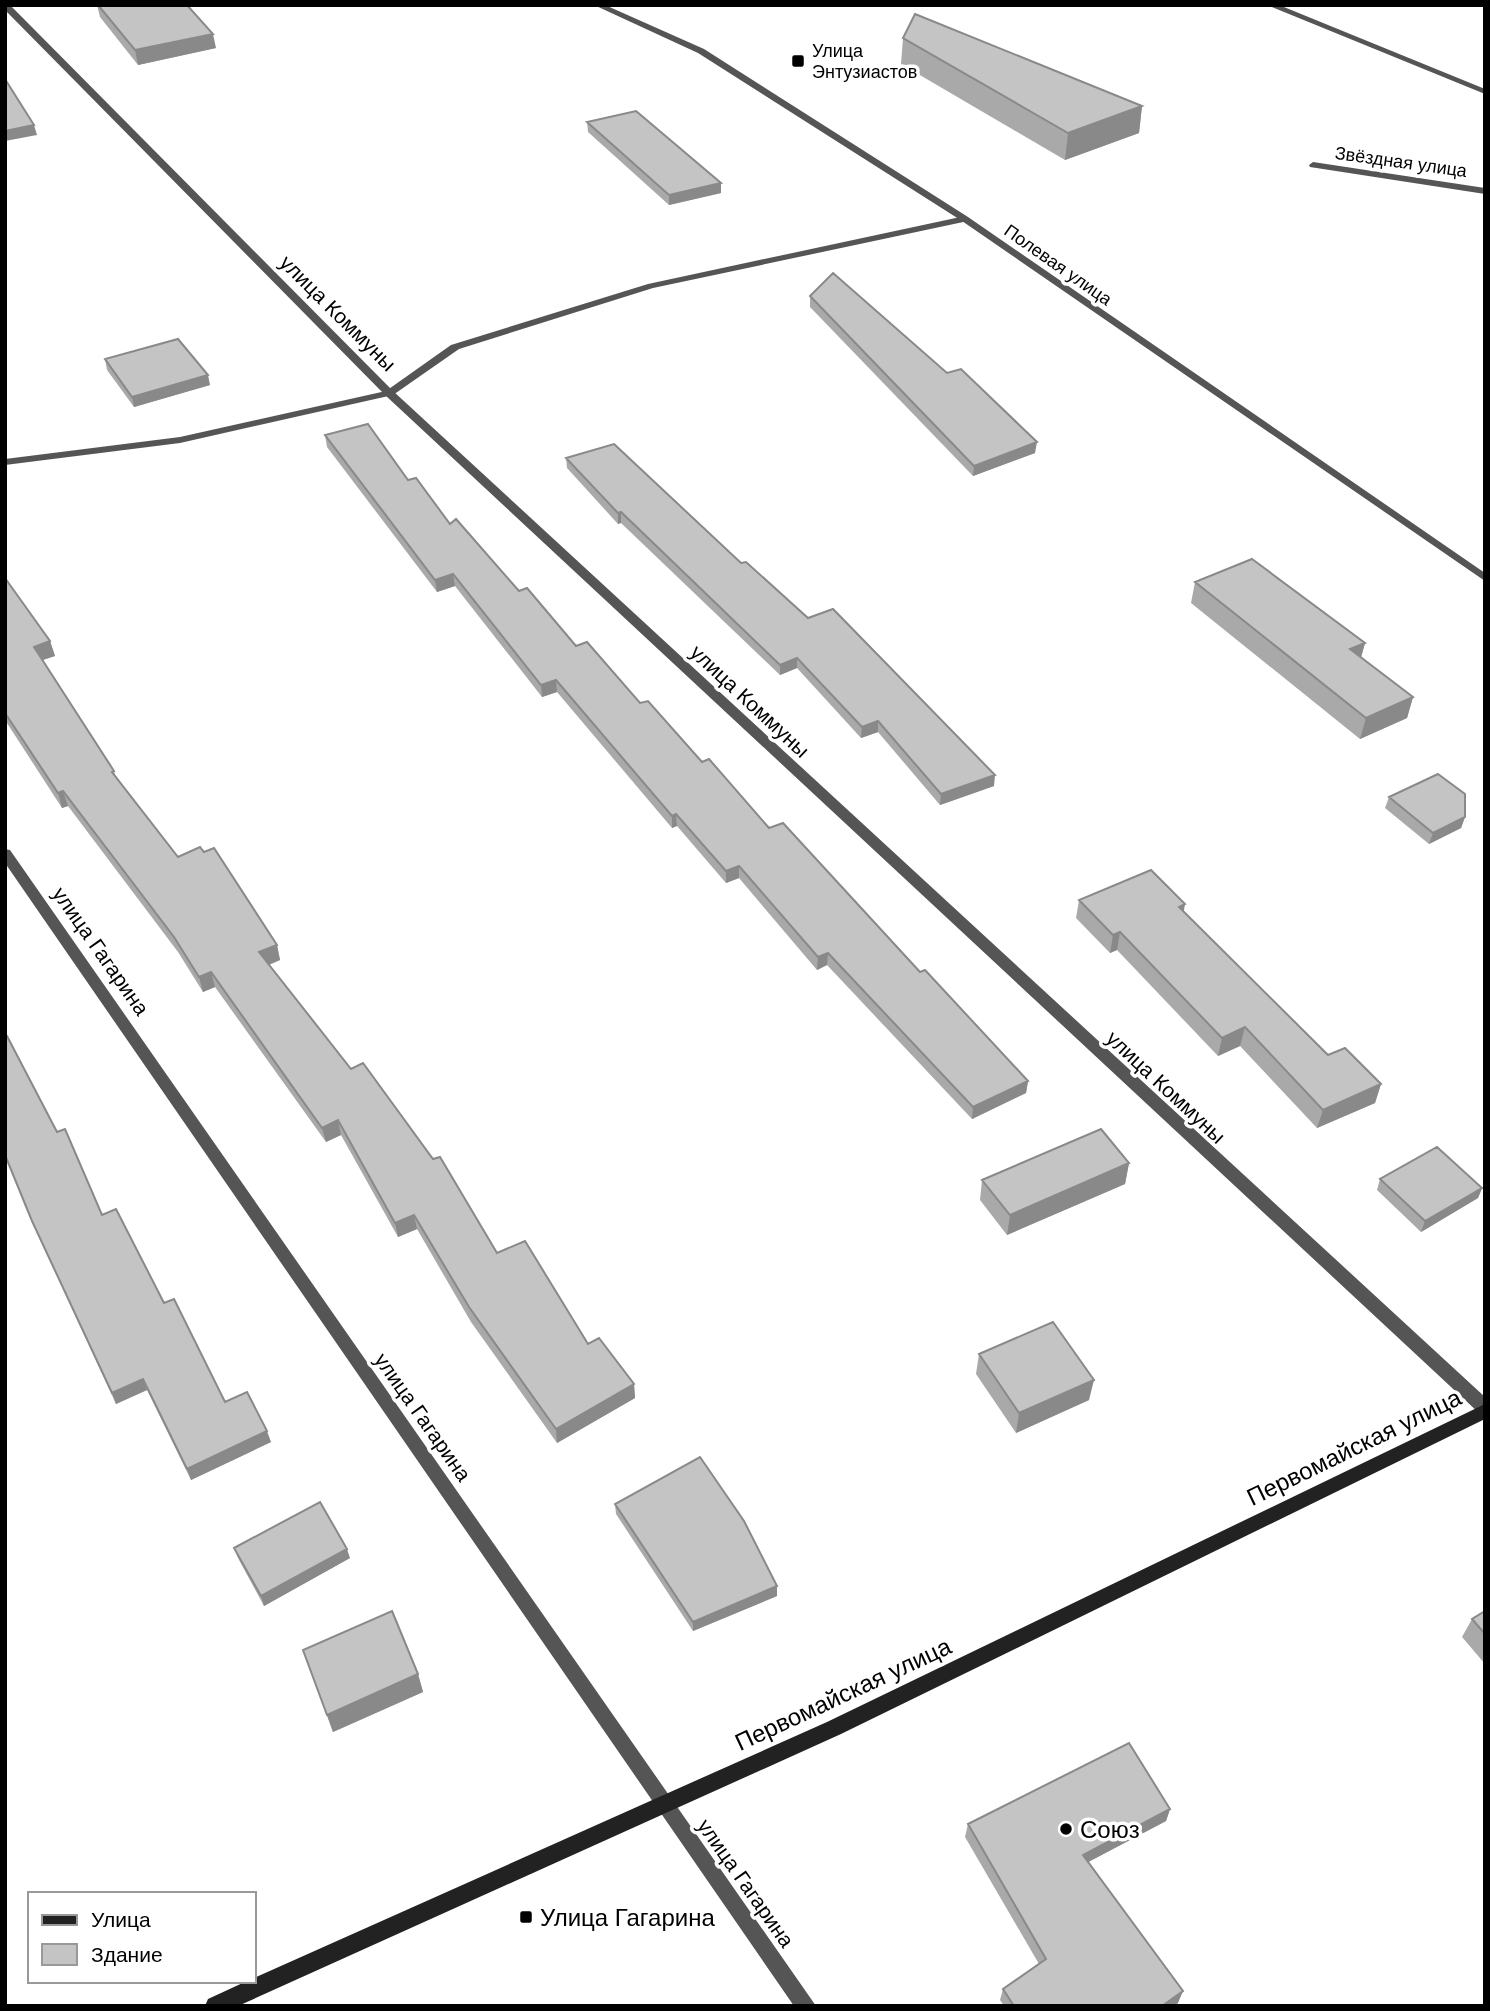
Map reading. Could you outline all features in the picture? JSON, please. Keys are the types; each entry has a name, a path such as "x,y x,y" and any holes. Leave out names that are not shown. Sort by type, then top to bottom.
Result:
{"main road":[{"name":"Первомайская улица","path":"215,2006 834,1728 1485,1410"}],"street":[{"name":"улица Коммуны","path":"5,5 389,393 1485,1410"},
{"name":"Полевая улица","path":"598,5 701,51 965,219 1485,578"},
{"path":"1271,5 1485,92"},
{"name":"Звёздная улица","path":"1313,165 1485,191"},
{"path":"5,462 180,440 389,393 455,347 651,286 965,219"},
{"name":"улица Гагарина","path":"5,853 662,1803 806,2006"}],"building":[{"path":"98,5 187,5 213,34 135,50"},
{"path":"915,14 1142,106 1068,133 903,38"},
{"path":"5,79 34,125 5,131"},
{"path":"636,111 721,183 669,195 587,122"},
{"path":"833,273 947,373 961,369 1037,442 974,466 810,296"},
{"path":"178,339 208,375 132,397 105,359"},
{"path":"368,424 408,480 416,478 450,524 456,519 519,591 527,588 576,646 587,642 640,703 648,701 702,762 709,759 769,828 783,823 920,972 925,970 1028,1081 973,1107 828,953 818,957 739,866 726,871 676,814 672,816 556,680 541,685 453,574 435,580 325,435"},
{"path":"614,444 741,563 746,562 808,618 833,609 995,775 941,794 878,721 862,727 797,658 780,665 621,512 618,513 566,458"},
{"path":"1252,559 1365,643 1350,649 1413,697 1366,718 1195,582"},
{"path":"5,578 50,641 34,647 114,771 112,772 178,857 200,847 204,852 214,848 277,945 259,952 351,1069 363,1063 433,1159 440,1157 497,1253 525,1241 588,1344 599,1338 634,1384 556,1429 469,1307 414,1215 395,1223 338,1120 322,1128 211,972 199,977 174,937 63,791 58,793 5,713"},
{"path":"1438,774 1465,794 1465,817 1433,833 1389,797"},
{"path":"1151,870 1185,904 1179,907 1328,1055 1345,1048 1381,1084 1323,1110 1245,1027 1222,1038 1120,932 1113,935 1079,900"},
{"path":"5,1036 57,1132 65,1129 102,1215 116,1209 164,1303 174,1299 225,1402 247,1392 267,1431 187,1469 143,1379 112,1393 32,1221 5,1155"},
{"path":"1101,1129 1129,1163 1010,1215 982,1180"},
{"path":"1437,1147 1482,1188 1425,1221 1380,1179"},
{"path":"1053,1322 1094,1380 1019,1413 979,1354"},
{"path":"700,1457 744,1521 777,1586 693,1622 615,1504"},
{"path":"320,1502 347,1549 261,1596 234,1548"},
{"path":"392,1611 418,1674 327,1715 303,1650"},
{"path":"1485,1611 1485,1634 1472,1619"},
{"path":"1129,1743 1170,1809 1083,1855 1183,1991 1162,2006 1014,2006 1003,1989 1046,1959 968,1824"}],"place":[{"name":"Улица Энтузиастов","path":"798,61"},
{"name":"Союз","path":"1066,1829"},
{"name":"Улица Гагарина","path":"526,1917"}]}
